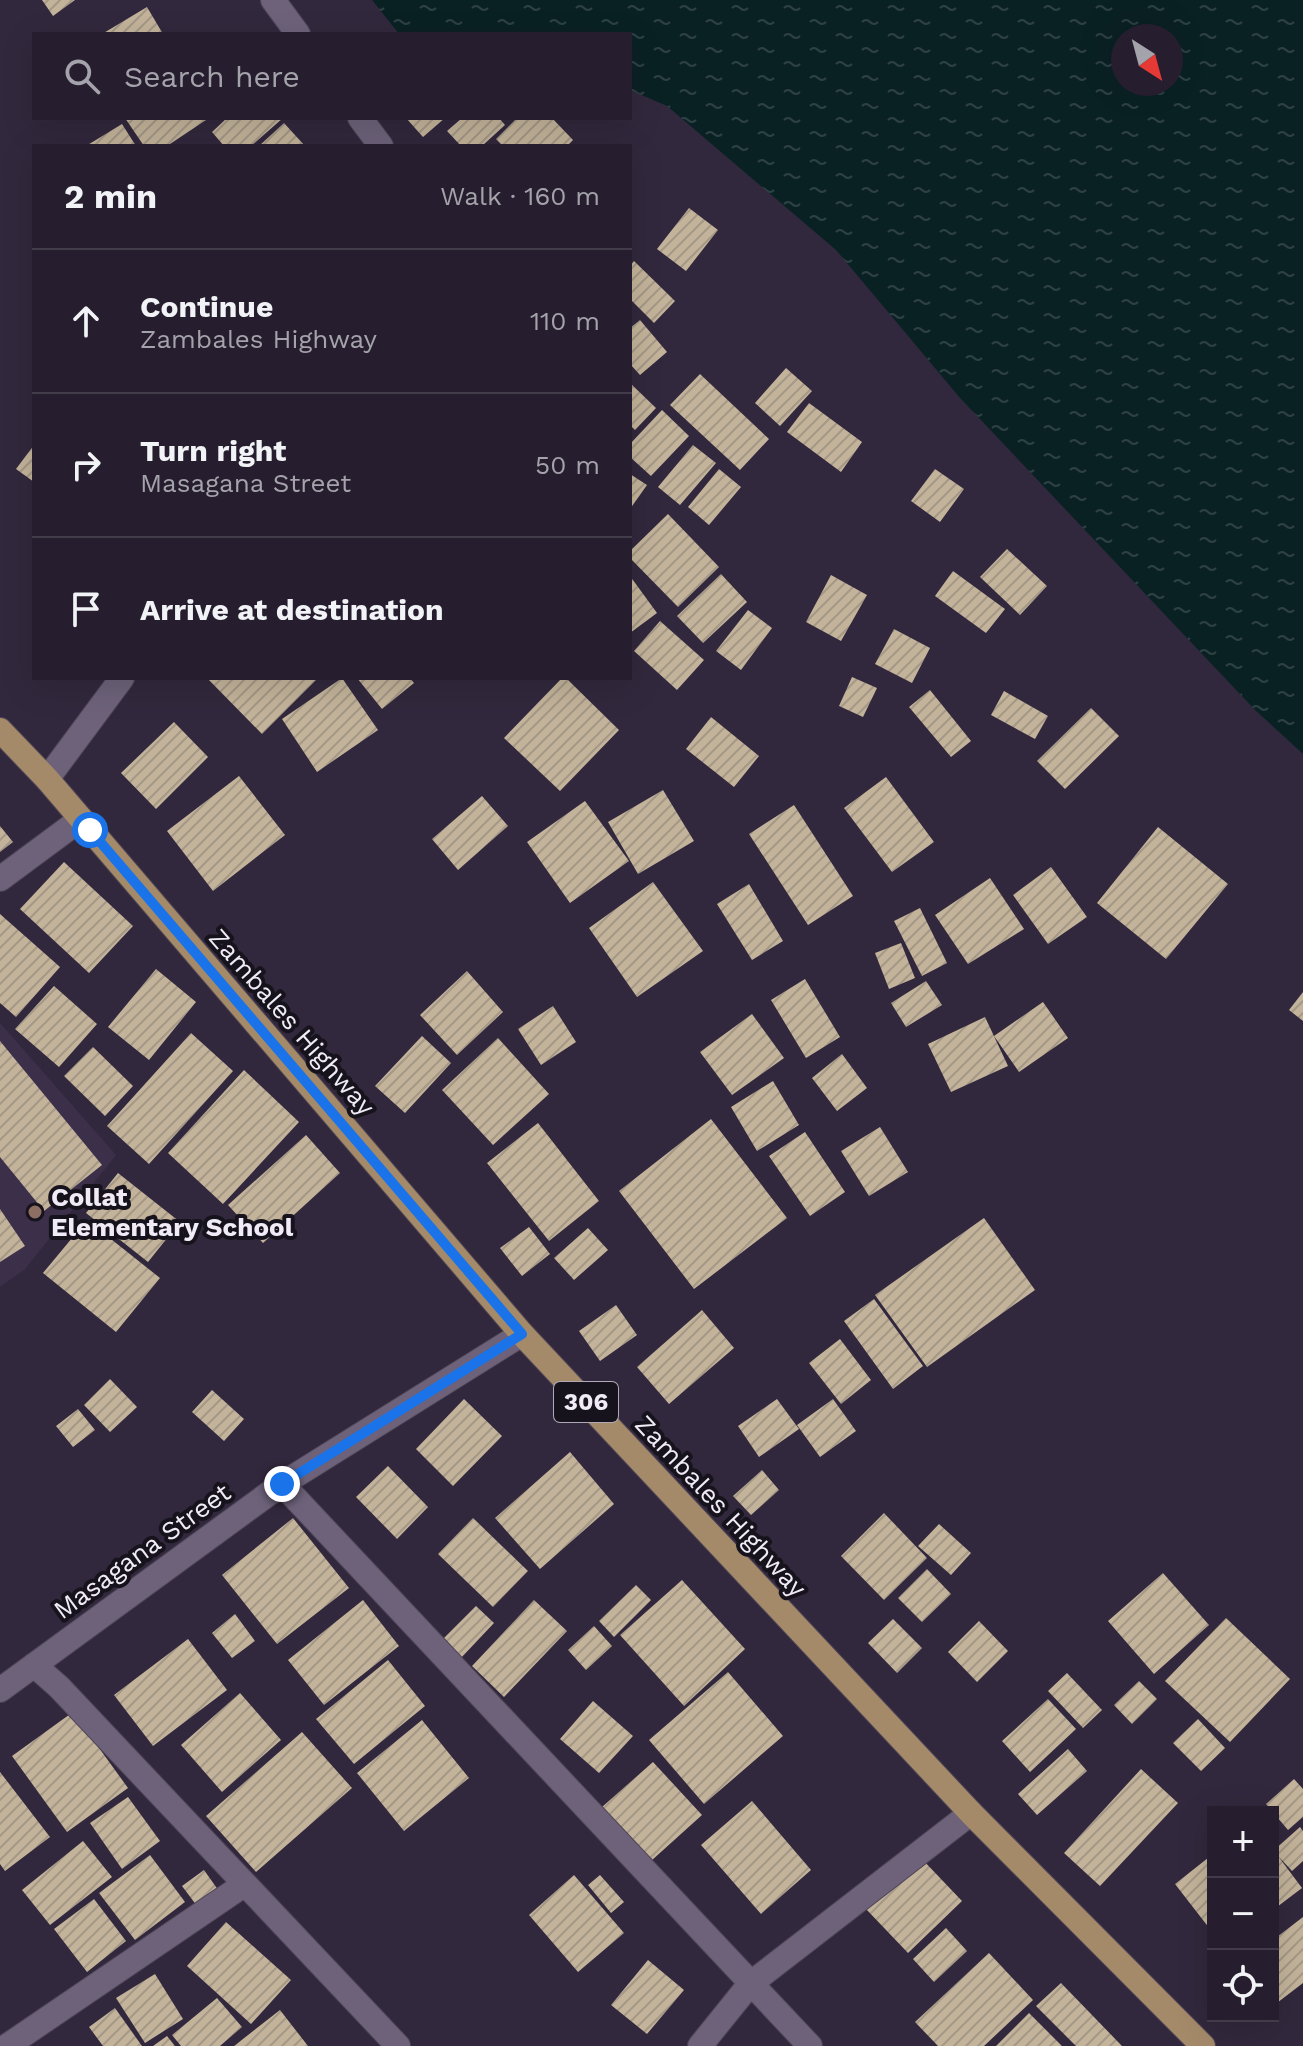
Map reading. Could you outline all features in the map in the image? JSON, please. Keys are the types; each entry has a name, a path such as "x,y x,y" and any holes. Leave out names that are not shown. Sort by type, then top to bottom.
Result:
{"main road":[{"name":"Zambales Highway","path":"0,730 47,779 522,1334 971,1813 1203,2046"}],"street":[{"path":"273,0 297,32"},
{"path":"362,120 380,144"},
{"path":"47,779 121,680"},
{"path":"0,879 81,819"},
{"name":"Masagana Street","path":"0,1690 282,1484 522,1334"},
{"path":"282,1484 810,2046"},
{"path":"34,1665 59,1687 398,2046"},
{"path":"700,2046 750,1984 971,1813"},
{"path":"7,2046 245,1884"}],"shaded area":[{"name":"Collat Elementary School","path":"0,1023 116,1155 25,1269 0,1287"}],"water":[{"path":"372,0 1303,0 1303,754 1255,710 960,398 836,250 667,106 632,91 632,32 397,32"}],"building":[{"path":"42,0 75,0 53,16"},
{"path":"147,7 162,32 105,32"},
{"path":"126,120 206,120 170,144 143,144"},
{"path":"225,120 281,120 253,144 222,144 212,132"},
{"path":"408,120 443,120 423,137"},
{"path":"460,120 501,120 505,125 484,144 459,144 447,131"},
{"path":"515,120 554,120 573,140 569,144 501,144 496,139"},
{"path":"284,123 303,144 261,144"},
{"path":"122,124 135,144 89,144"},
{"path":"689,208 718,230 686,271 657,249"},
{"path":"634,261 675,301 654,323 632,301"},
{"path":"640,320 667,352 640,375 632,366 632,326"},
{"path":"786,368 812,391 780,426 755,403"},
{"path":"700,374 769,439 740,470 670,405"},
{"path":"632,385 656,408 635,430 632,427"},
{"path":"809,403 862,442 841,472 787,432"},
{"path":"662,410 689,436 651,476 632,459 632,442"},
{"path":"693,445 716,463 680,505 658,487"},
{"path":"32,448 32,481 16,469"},
{"path":"719,469 741,487 709,525 688,507"},
{"path":"935,469 964,489 940,522 911,501"},
{"path":"632,475 647,485 632,506"},
{"path":"668,514 719,567 678,607 632,560 632,549"},
{"path":"1007,549 1047,586 1020,615 980,577"},
{"path":"953,571 1005,609 986,633 935,596"},
{"path":"721,574 747,602 703,643 677,616"},
{"path":"831,575 867,595 841,641 806,622"},
{"path":"632,579 657,613 632,632"},
{"path":"748,610 772,628 741,670 716,651"},
{"path":"660,621 704,660 677,690 634,651"},
{"path":"894,629 930,648 912,683 875,664"},
{"path":"852,677 877,688 863,717 839,706"},
{"path":"209,680 316,680 262,734"},
{"path":"343,680 378,730 317,772 282,719"},
{"path":"359,680 412,680 414,683 382,709"},
{"path":"560,680 568,680 619,730 560,791 504,738"},
{"path":"930,690 971,741 951,757 909,707"},
{"path":"1004,691 1048,716 1035,739 991,715"},
{"path":"1091,708 1119,736 1065,789 1037,761"},
{"path":"711,717 759,756 734,787 686,749"},
{"path":"174,722 208,757 156,809 121,773"},
{"path":"239,776 285,835 213,891 167,831"},
{"path":"886,777 934,842 892,872 844,808"},
{"path":"663,790 694,841 638,874 608,822"},
{"path":"482,796 508,826 458,870 432,839"},
{"path":"585,801 629,861 570,903 527,842"},
{"path":"794,805 853,896 808,925 749,834"},
{"path":"0,826 13,842 0,852"},
{"path":"1158,827 1228,884 1166,959 1097,903"},
{"path":"64,862 133,926 89,973 20,909"},
{"path":"1051,867 1087,917 1048,944 1013,895"},
{"path":"990,878 1024,929 968,964 935,915"},
{"path":"653,882 703,951 637,997 589,928"},
{"path":"749,884 783,941 752,960 717,904"},
{"path":"920,908 947,963 922,976 894,921"},
{"path":"0,914 60,967 16,1017 0,1003"},
{"path":"901,943 915,978 889,989 875,953"},
{"path":"156,969 196,1002 149,1060 108,1027"},
{"path":"467,971 503,1012 457,1055 420,1015"},
{"path":"805,979 840,1037 806,1058 771,1000"},
{"path":"926,981 942,1005 906,1027 891,1003"},
{"path":"54,986 97,1024 59,1067 15,1029"},
{"path":"1303,992 1303,1021 1289,1010"},
{"path":"1043,1002 1068,1038 1019,1072 994,1036"},
{"path":"553,1006 576,1042 541,1065 518,1029"},
{"path":"752,1014 784,1058 732,1095 700,1052"},
{"path":"985,1017 1008,1066 951,1092 928,1044"},
{"path":"191,1033 233,1071 149,1164 107,1126"},
{"path":"422,1036 451,1063 405,1113 375,1086"},
{"path":"498,1038 549,1094 493,1145 442,1090"},
{"path":"0,1041 102,1165 44,1211 0,1157"},
{"path":"93,1047 133,1086 105,1116 64,1076"},
{"path":"842,1054 867,1088 837,1111 812,1078"},
{"path":"244,1070 299,1122 223,1204 168,1153"},
{"path":"773,1081 799,1125 757,1151 731,1107"},
{"path":"711,1119 787,1218 694,1289 619,1191"},
{"path":"538,1123 599,1201 549,1241 487,1163"},
{"path":"880,1127 908,1172 869,1196 841,1151"},
{"path":"805,1132 845,1192 810,1216 769,1156"},
{"path":"306,1135 340,1173 263,1243 228,1205"},
{"path":"118,1173 180,1222 148,1262 86,1213"},
{"path":"0,1209 25,1246 0,1262"},
{"path":"984,1218 1035,1290 927,1367 875,1295"},
{"path":"87,1220 160,1278 116,1332 43,1273"},
{"path":"529,1227 550,1254 522,1276 500,1248"},
{"path":"588,1228 608,1250 574,1280 554,1258"},
{"path":"874,1299 923,1366 893,1389 844,1321"},
{"path":"616,1305 637,1335 600,1361 579,1331"},
{"path":"702,1310 734,1348 669,1404 637,1367"},
{"path":"840,1339 871,1380 841,1404 809,1363"},
{"path":"110,1379 137,1407 110,1432 84,1405"},
{"path":"212,1390 244,1419 224,1441 192,1412"},
{"path":"464,1399 502,1436 453,1486 416,1449"},
{"path":"777,1399 799,1429 759,1457 738,1426"},
{"path":"833,1399 856,1431 820,1457 797,1425"},
{"path":"78,1409 95,1430 73,1447 56,1426"},
{"path":"570,1452 614,1504 540,1569 495,1518"},
{"path":"388,1466 428,1507 397,1539 356,1497"},
{"path":"762,1470 779,1490 751,1515 733,1496"},
{"path":"884,1513 927,1558 884,1600 841,1556"},
{"path":"293,1518 349,1588 277,1644 222,1575"},
{"path":"473,1518 528,1571 493,1607 438,1554"},
{"path":"939,1524 971,1553 951,1575 918,1546"},
{"path":"927,1569 951,1594 922,1622 898,1598"},
{"path":"1163,1573 1209,1625 1154,1674 1108,1621"},
{"path":"682,1580 745,1649 684,1706 620,1635"},
{"path":"636,1585 651,1600 614,1637 599,1621"},
{"path":"363,1600 399,1646 324,1705 288,1660"},
{"path":"534,1600 567,1631 504,1697 472,1666"},
{"path":"476,1606 494,1623 460,1659 441,1641"},
{"path":"235,1614 255,1641 232,1658 212,1633"},
{"path":"1226,1618 1290,1679 1230,1742 1165,1681"},
{"path":"893,1619 922,1648 897,1673 868,1643"},
{"path":"979,1621 1008,1651 977,1682 948,1652"},
{"path":"594,1626 612,1646 586,1670 568,1650"},
{"path":"188,1639 227,1690 153,1746 114,1695"},
{"path":"388,1660 425,1706 354,1764 316,1719"},
{"path":"728,1672 783,1736 704,1804 649,1740"},
{"path":"1067,1673 1102,1710 1083,1728 1048,1691"},
{"path":"1139,1681 1157,1699 1132,1724 1114,1705"},
{"path":"240,1693 281,1740 222,1792 181,1745"},
{"path":"1048,1699 1076,1729 1030,1772 1002,1741"},
{"path":"593,1701 633,1736 599,1773 560,1739"},
{"path":"73,1712 128,1788 67,1832 12,1756"},
{"path":"1198,1719 1225,1748 1201,1771 1173,1743"},
{"path":"422,1720 469,1778 404,1831 357,1773"},
{"path":"302,1732 352,1788 256,1872 206,1816"},
{"path":"1068,1749 1087,1771 1037,1815 1018,1794"},
{"path":"653,1762 702,1815 651,1861 602,1807"},
{"path":"1141,1769 1178,1803 1100,1886 1064,1853"},
{"path":"0,1772 50,1837 5,1871 0,1864"},
{"path":"1294,1779 1303,1789 1303,1817 1288,1830 1279,1819 1279,1806 1266,1804"},
{"path":"128,1797 160,1841 122,1869 90,1823"},
{"path":"752,1801 811,1870 761,1914 701,1845"},
{"path":"1300,1827 1303,1831 1303,1861 1292,1871 1279,1857 1279,1846"},
{"path":"83,1841 112,1877 50,1925 22,1890"},
{"path":"150,1855 185,1902 135,1940 99,1893"},
{"path":"1279,1857 1302,1888 1279,1905"},
{"path":"921,1858 962,1901 908,1953 866,1909"},
{"path":"1207,1859 1207,1925 1175,1884"},
{"path":"204,1870 221,1894 200,1910 182,1886"},
{"path":"574,1875 624,1933 578,1972 529,1915"},
{"path":"600,1875 624,1902 611,1913 588,1885"},
{"path":"94,1899 126,1941 87,1972 54,1929"},
{"path":"1303,1917 1303,1983 1279,2001 1279,1950 1279,1935"},
{"path":"226,1922 291,1980 251,2024 187,1966"},
{"path":"946,1928 967,1951 934,1982 913,1959"},
{"path":"989,1953 1033,2000 984,2046 938,2046 915,2022"},
{"path":"648,1960 684,1990 647,2034 611,2005"},
{"path":"155,1974 183,2019 145,2043 116,1998"},
{"path":"1061,1983 1122,2046 1076,2046 1036,2006"},
{"path":"217,1998 242,2027 220,2046 181,2046 172,2035"},
{"path":"115,2008 142,2046 103,2046 89,2027"},
{"path":"280,2010 308,2046 234,2046"},
{"path":"1029,2013 1062,2046 996,2046"},
{"path":"167,2036 175,2046 153,2046"}],"place":[{"name":"Collat Elementary School","path":"35,1212"}],"route":[{"path":"90,830 522,1334 282,1484"}]}
